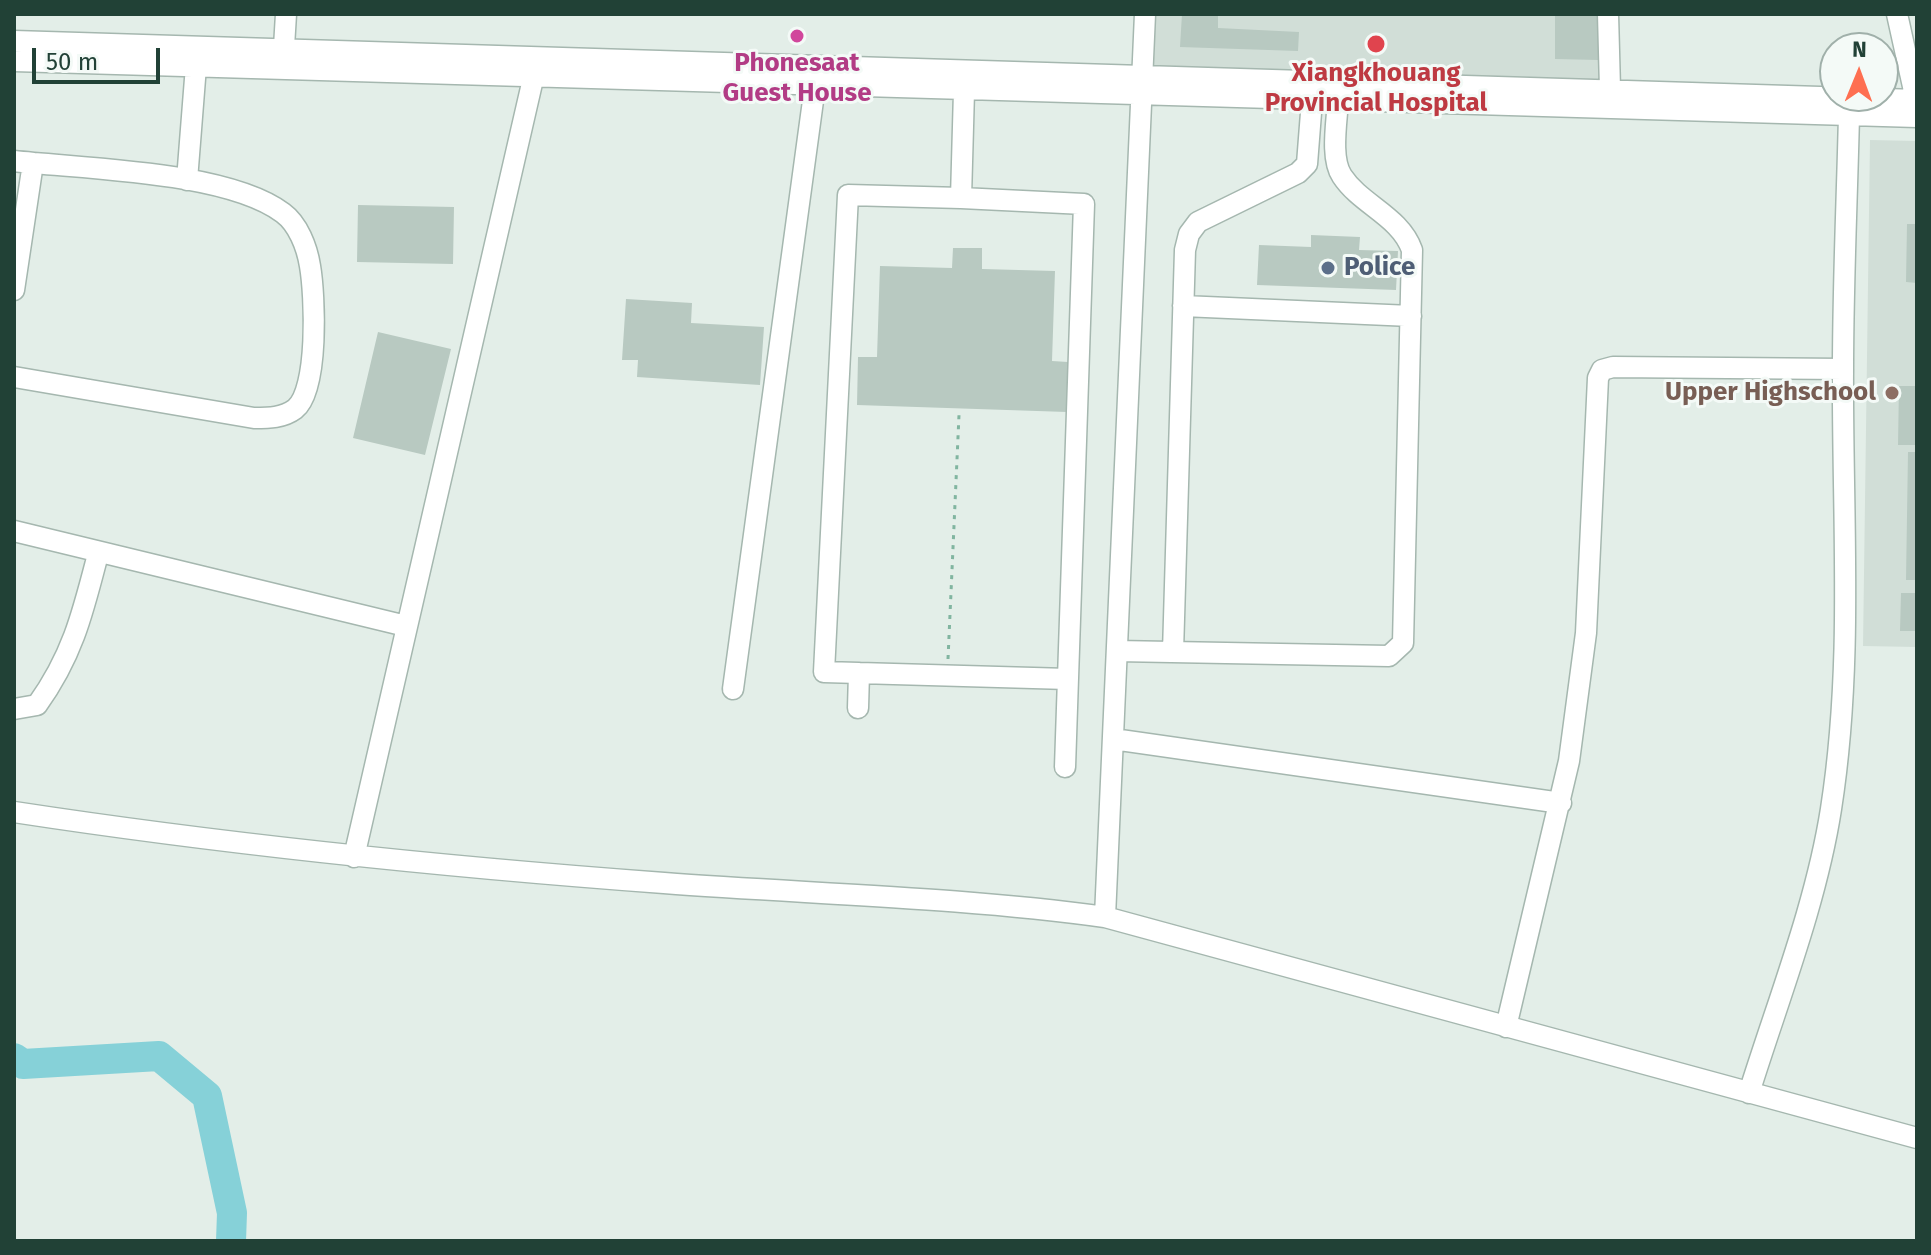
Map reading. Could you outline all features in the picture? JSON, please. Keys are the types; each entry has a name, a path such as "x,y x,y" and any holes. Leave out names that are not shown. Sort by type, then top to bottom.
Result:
{"street":[{"path":"284,47 286,14"},
{"path":"1105,917 1145,14"},
{"path":"1608,14 1610,89"},
{"path":"1897,14 1917,106"},
{"path":"14,41 1143,73 1610,89 1917,106"},
{"path":"354,857 535,77 537,55"},
{"path":"14,61 1849,115 1917,106"},
{"path":"187,180 196,66"},
{"path":"733,689 815,86"},
{"path":"961,198 964,91"},
{"path":"1173,652 1185,250 1189,234 1198,222 1298,173 1307,164 1312,100"},
{"path":"1117,651 1389,656 1403,643 1412,250 1407,236 1342,176 1337,159 1338,100"},
{"path":"1749,1093 1814,883 1831,812 1847,662 1843,369 1849,115"},
{"path":"14,290 24,162 187,180 255,197 283,213 296,226 310,265 314,326 309,385 298,407 280,417 254,418 14,377"},
{"path":"1065,767 1068,679 1084,204 848,195 824,672 1068,679"},
{"path":"1183,306 1411,316"},
{"path":"1506,1027 1561,803 1586,633 1598,378 1602,370 1613,367 1843,369"},
{"path":"14,531 98,554 406,626"},
{"path":"14,709 37,705 62,670 80,622 98,554"},
{"path":"858,708 859,673"},
{"path":"1113,739 1561,803"},
{"path":"14,812 176,837 354,857 538,874 1005,905 1105,917 1917,1138"}],"path":[{"path":"947,675 959,415"}],"shaded area":[{"name":"Xiangkhouang Provincial Hospital","path":"1145,14 1608,14 1610,89 1143,73"},
{"name":"Upper Highschool","path":"1870,140 1917,141 1917,647 1863,646"}],"building":[{"path":"1182,14 1218,14 1218,28 1299,32 1298,51 1180,47"},
{"path":"1555,14 1598,14 1598,60 1555,59"},
{"path":"358,205 454,207 453,264 357,262"},
{"path":"1907,224 1917,224 1917,283 1906,282"},
{"name":"Police","path":"1311,235 1360,237 1359,250 1398,251 1396,290 1257,285 1259,245 1311,247"},
{"path":"953,248 982,248 982,269 1055,271 1052,361 1068,362 1067,412 857,405 858,357 877,357 880,266 952,268"},
{"path":"626,299 692,303 691,323 764,327 760,385 637,377 638,360 622,360"},
{"path":"378,332 451,349 425,455 353,438"},
{"path":"1899,386 1917,386 1917,445 1898,445"},
{"path":"1908,452 1917,452 1917,580 1906,580"},
{"path":"1901,593 1917,593 1917,631 1900,631"}],"waterway":[{"path":"14,1058 23,1064 159,1056 207,1096 232,1213 231,1241"}],"place":[{"name":"Phonesaat Guest House","path":"797,36"},
{"name":"Xiangkhouang Provincial Hospital","path":"1376,44"},
{"name":"Police","path":"1328,268"},
{"name":"Upper Highschool","path":"1892,393"}]}
